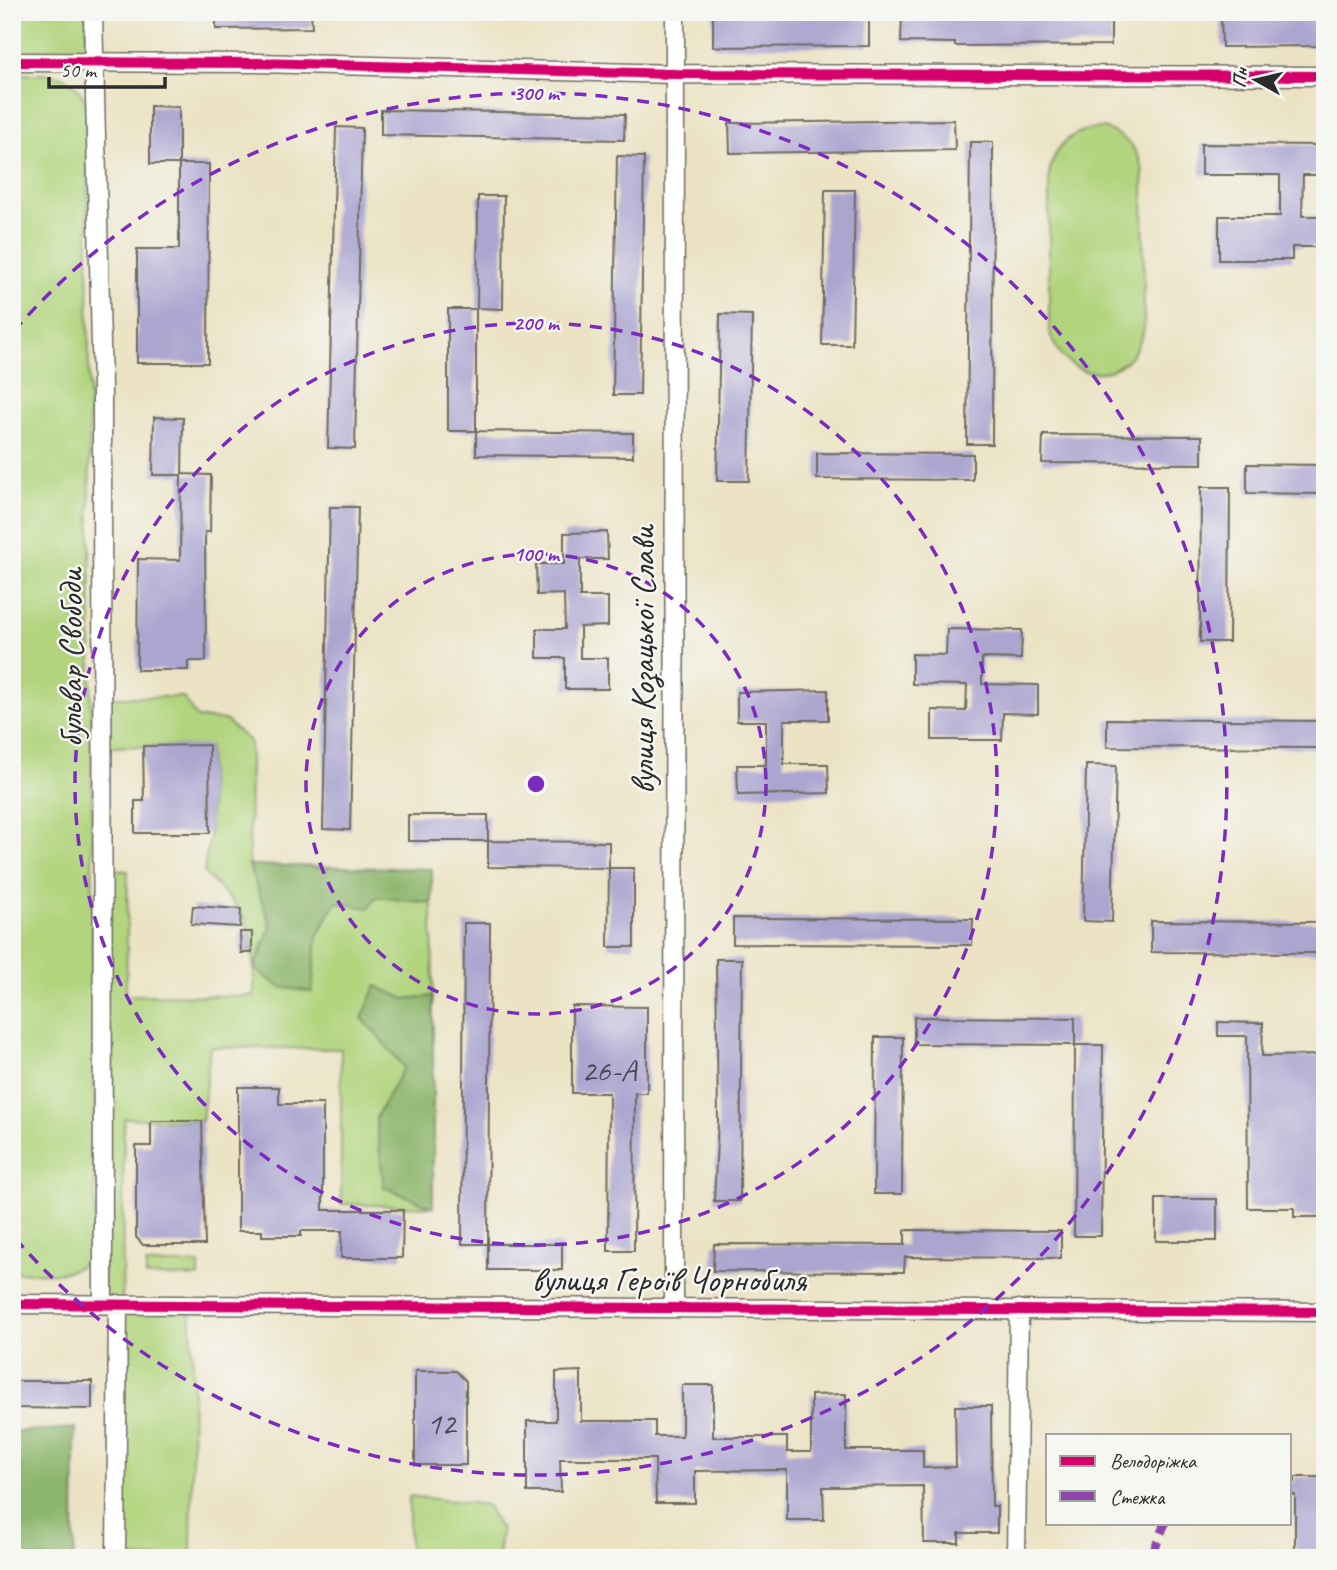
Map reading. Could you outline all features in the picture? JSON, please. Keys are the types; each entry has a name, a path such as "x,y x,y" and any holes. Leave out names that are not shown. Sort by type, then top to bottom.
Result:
{"street":[{"name":"бульвар Свободи","path":"93,12 102,387 110,1303 116,1558"},
{"name":"вулиця Козацької Слави","path":"674,1307 675,12"},
{"path":"12,62 271,63 675,74 1325,76"},
{"name":"вулиця Героїв Чорнобиля","path":"12,1304 1325,1312"},
{"path":"1016,1558 1019,1310"}],"green space":[{"path":"12,12 86,12 86,51 82,55 12,56"},
{"path":"12,74 47,74 65,79 73,84 87,104 95,1242 90,1255 82,1264 73,1269 50,1273 12,1272"},
{"path":"1103,128 1129,143 1143,171 1144,329 1136,348 1125,362 1111,370 1096,372 1082,370 1068,362 1057,348 1049,329 1049,174 1056,154 1067,140 1082,131"},
{"path":"101,697 183,697 197,718 225,720 250,742 249,865 271,926 254,968 312,991 317,936 336,902 369,908 376,897 432,903 433,996 405,999 404,1067 376,1118 384,1187 433,1207 341,1204 341,1049 210,1047 202,1121 124,1118 122,1303 190,1304 193,1370 191,1558 122,1558 122,1304 103,1303 103,870 128,871 126,995 254,996 253,954 248,926 242,915 204,873 210,833 209,746 101,747"},
{"path":"249,865 432,869 432,903 376,897 369,908 336,902 317,936 312,992 280,987 254,969 271,926"},
{"path":"376,986 405,999 433,996 433,1207 384,1187 376,1118 404,1067 362,1018"},
{"path":"146,1264 199,1264 199,1277 146,1276"},
{"path":"75,1428 74,1558 12,1558 12,1432"},
{"path":"409,1496 486,1505 501,1530 498,1558 409,1558"}],"building":[{"path":"216,12 311,12 312,28 216,29"},
{"path":"902,12 1111,14 1111,45 955,46 955,43 901,42"},
{"path":"713,13 869,13 869,46 713,47"},
{"path":"1325,14 1325,46 1222,47 1221,15"},
{"path":"150,106 179,107 179,164 150,164"},
{"path":"381,110 625,114 624,140 381,135"},
{"path":"954,120 955,150 730,153 729,123"},
{"path":"336,127 362,128 355,449 328,448"},
{"path":"970,142 993,142 992,444 967,444"},
{"path":"1201,144 1325,145 1325,175 1303,175 1302,216 1325,216 1325,247 1292,247 1292,260 1219,260 1219,216 1280,216 1280,175 1201,175"},
{"path":"617,156 644,157 640,395 613,395"},
{"path":"179,164 209,164 208,363 137,363 137,249 179,249"},
{"path":"825,190 855,190 852,345 822,345"},
{"path":"478,196 504,196 503,309 477,308"},
{"path":"448,309 476,309 476,431 448,431"},
{"path":"720,314 752,315 749,481 717,481"},
{"path":"154,417 183,418 182,474 211,475 210,532 205,532 206,661 188,661 188,670 137,670 138,559 180,560 181,475 153,475"},
{"path":"476,431 633,433 633,457 476,455"},
{"path":"1043,435 1202,436 1202,464 1042,463"},
{"path":"817,453 973,454 973,480 817,479"},
{"path":"1247,464 1325,465 1325,494 1247,493"},
{"path":"1201,487 1230,487 1229,642 1200,642"},
{"path":"330,507 358,507 350,830 323,829"},
{"path":"607,532 608,559 580,559 580,597 608,597 608,626 580,627 580,658 608,658 608,689 565,689 565,658 537,658 537,629 565,629 564,594 537,595 536,564 564,564 564,533"},
{"path":"947,629 1022,630 1021,659 982,658 982,684 1038,685 1038,714 1003,713 1002,740 932,740 932,710 966,711 967,685 912,684 912,654 946,655"},
{"path":"828,690 828,720 784,720 784,764 828,764 829,793 738,795 737,765 766,765 766,721 737,721 737,692"},
{"path":"1107,719 1325,721 1325,748 1107,747"},
{"path":"209,745 210,833 135,833 135,801 144,801 143,746"},
{"path":"1086,765 1116,766 1112,922 1083,921"},
{"path":"408,815 488,815 488,841 408,841"},
{"path":"488,841 609,842 609,868 488,867"},
{"path":"609,868 634,868 634,947 608,947"},
{"path":"193,906 241,909 240,927 191,924"},
{"path":"733,918 973,919 972,945 733,944"},
{"path":"1151,921 1325,922 1325,953 1151,952"},
{"path":"464,923 490,923 488,1244 462,1244"},
{"path":"240,932 252,932 252,953 241,953"},
{"path":"716,959 742,959 740,1201 714,1201 718,1120"},
{"path":"572,1006 647,1007 647,1093 635,1093 634,1251 608,1251 609,1093 572,1093"},
{"path":"914,1017 1075,1018 1075,1045 914,1044"},
{"path":"1218,1022 1263,1023 1262,1056 1325,1055 1325,1217 1294,1217 1294,1208 1248,1208 1247,1036 1218,1036"},
{"path":"875,1037 903,1037 902,1194 874,1194"},
{"path":"1075,1045 1103,1045 1101,1236 1074,1236"},
{"path":"238,1087 279,1087 279,1104 323,1104 323,1210 403,1210 402,1258 341,1258 342,1231 301,1231 301,1236 262,1236 262,1231 238,1231"},
{"path":"151,1121 202,1121 205,1245 143,1245 136,1237 136,1146 151,1146"},
{"path":"1156,1199 1217,1199 1217,1241 1156,1241"},
{"path":"905,1230 1061,1231 1061,1258 905,1257 904,1272 713,1271 714,1244 905,1245"},
{"path":"488,1244 562,1244 562,1270 488,1270"},
{"path":"415,1371 456,1371 466,1381 466,1465 415,1465"},
{"path":"581,1371 581,1421 655,1421 655,1436 682,1436 682,1385 713,1385 713,1437 787,1437 787,1452 811,1452 811,1395 846,1394 846,1450 923,1450 923,1468 956,1467 955,1406 991,1406 992,1506 997,1506 997,1533 959,1533 959,1543 924,1543 923,1486 823,1487 824,1520 787,1520 787,1470 695,1471 695,1503 656,1503 655,1459 560,1459 561,1492 527,1492 527,1421 556,1421 556,1372"},
{"path":"12,1381 92,1381 92,1409 12,1408"},
{"path":"1295,1477 1325,1477 1325,1550 1295,1550 1295,1495 1292,1494 1292,1482 1295,1482"}],"marked path":[{"path":"1151,1558 1165,1524"}],"cycle path":[{"path":"12,62 257,63 675,74 1325,76"},
{"path":"12,1304 1325,1312"}]}
